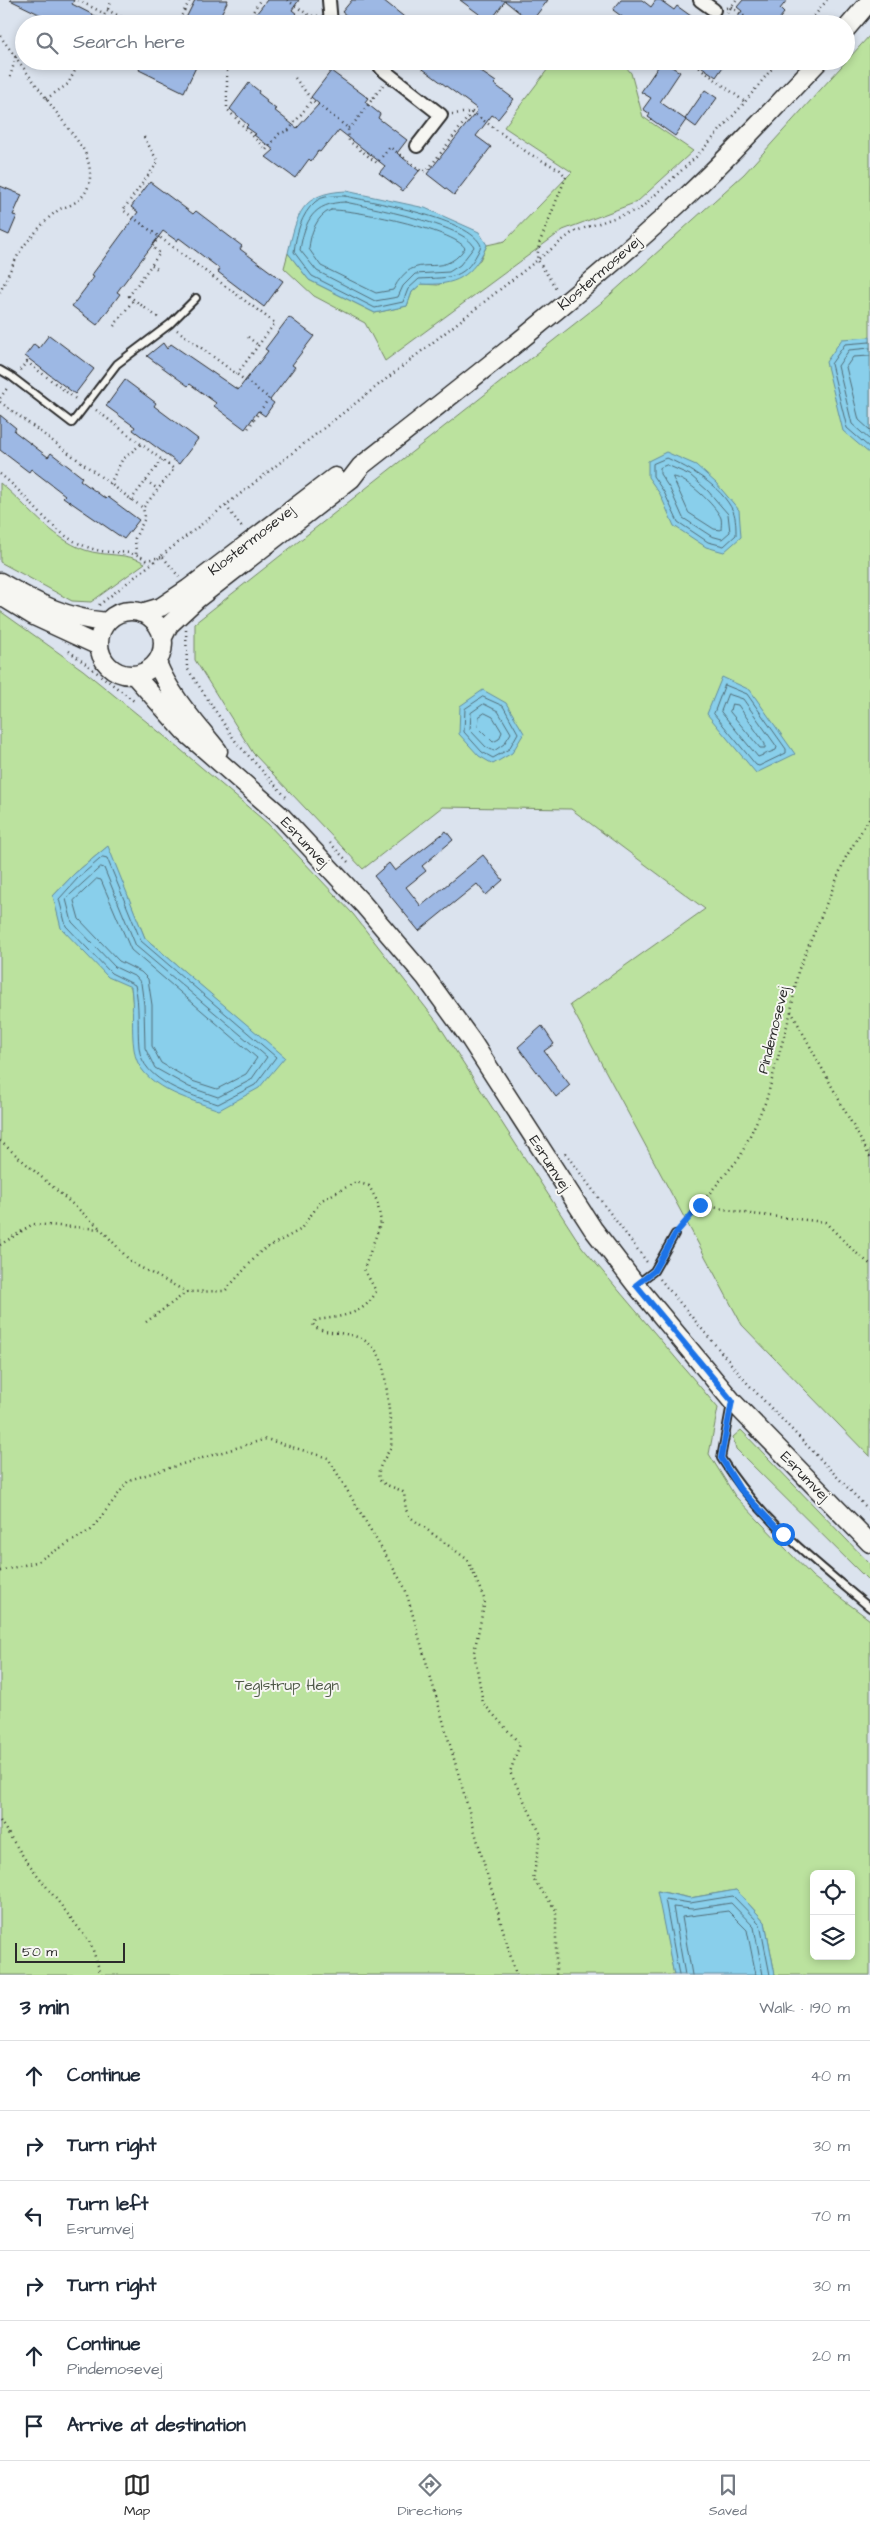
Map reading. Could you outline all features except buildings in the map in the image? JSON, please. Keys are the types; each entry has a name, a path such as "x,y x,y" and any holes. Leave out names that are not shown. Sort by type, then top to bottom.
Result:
{"main road":[{"path":"855,19 870,2"},
{"name":"Klostermosevej","path":"163,637 169,625 197,600 351,479 361,466 565,303 674,209 810,70"},
{"name":"Klostermosevej","path":"141,613 160,607 316,491 342,473 361,466"},
{"path":"0,582 61,614 89,621 107,622"},
{"path":"0,595 34,616 99,646"},
{"path":"123,612 141,613 155,622 163,637 163,646 157,663 135,676 123,675 112,669 104,660 99,646 99,638 107,622 123,612"},
{"name":"Esrumvej","path":"157,663 165,682 177,701 238,777"},
{"name":"Esrumvej","path":"135,676 185,732 282,816 363,904 426,978 471,1040 593,1229 636,1285 732,1401 870,1543"}],"street":[{"path":"329,0 330,15"},
{"path":"700,0 714,10"},
{"path":"384,70 441,115 417,146"}],"lane":[{"path":"0,370 72,423 116,364 170,324 196,298"},
{"path":"636,1285 654,1271 675,1234"},
{"path":"732,1401 721,1458 740,1489 783,1534 870,1608"}],"path":[{"path":"78,0 105,14 112,0"},
{"path":"182,15 190,0"},
{"path":"251,15 260,0"},
{"path":"288,0 309,15"},
{"path":"815,15 827,0"},
{"path":"714,10 731,7 742,15"},
{"path":"107,10 117,15"},
{"path":"0,36 15,56"},
{"path":"10,76 15,60"},
{"path":"0,292 26,244 58,210 84,196 90,183 90,159 25,70"},
{"path":"46,99 68,84 75,70"},
{"path":"227,70 227,109 266,150 280,134 289,130 312,100"},
{"path":"702,70 745,102"},
{"path":"93,607 98,606 163,557 573,232 640,209 696,157 771,70"},
{"path":"348,128 352,126 390,76"},
{"path":"295,78 312,100 348,128 349,141 377,163 390,147 421,170 427,171 472,112"},
{"path":"441,115 472,112 528,153 560,170 566,177 539,244 537,259 565,303"},
{"path":"144,137 158,162 123,210 275,323 237,374"},
{"path":"159,237 152,247 160,254 129,296 162,320"},
{"path":"152,265 160,271"},
{"path":"114,326 134,299"},
{"path":"170,324 269,398 247,430"},
{"path":"248,337 258,345"},
{"path":"0,402 143,508 145,518 135,538 136,554"},
{"path":"87,404 174,469 143,508"},
{"path":"110,484 122,460 141,444"},
{"path":"131,500 162,460"},
{"path":"0,474 24,494 51,523 72,540 101,551 136,554 146,560 163,557"},
{"path":"146,481 158,490"},
{"path":"163,557 184,583"},
{"path":"186,628 187,668 198,687"},
{"path":"64,647 141,706"},
{"name":"Pindemosevej","path":"675,1234 740,1157 766,1101 791,1012 798,971 846,857 870,817"},
{"path":"791,1012 870,1157"},
{"path":"0,1141 101,1229 132,1263 187,1292 225,1291 261,1251 300,1230 322,1200 356,1182 369,1186 376,1201 381,1222 364,1268 376,1292 367,1306 354,1313 316,1320 313,1324 319,1330 361,1338 373,1347 382,1363 392,1444 379,1472 379,1478 382,1482 399,1488 404,1493 406,1510 410,1517 468,1560 485,1601 474,1652 484,1703 520,1744 510,1772 541,1835 534,1879 556,1910 556,1975"},
{"path":"700,1205 750,1214 825,1222 870,1264"},
{"path":"0,1245 33,1224 101,1229"},
{"path":"654,1271 748,1384 870,1511"},
{"path":"146,1322 187,1292"},
{"path":"0,1571 36,1562 91,1530 129,1480 266,1439 328,1458 405,1588 516,1975"},
{"path":"0,1820 26,1859 91,1944 101,1975"}],"green space":[{"path":"870,35 870,1457 742,1325 570,1005 705,909 571,809 442,807 363,869 253,753 195,660 195,623 601,303 744,174 838,70 855,70 855,52"},
{"path":"547,70 628,70 631,73 643,117 693,151 637,202 563,230 385,361 365,323 314,296 284,268 288,253 309,280 375,313 407,306 412,292 421,284 438,285 480,260 487,245 505,241 572,172 504,127"},
{"path":"0,483 50,529 73,545 93,552 131,557 145,563 91,602 72,601 0,562"},
{"name":"Teglstrup Hegn","path":"0,611 83,670 268,824 353,914 437,1022 582,1247 718,1408 709,1454 735,1496 813,1577 870,1620 870,1975 775,1975 765,1922 736,1890 690,1898 658,1891 674,1975 0,1975","holes":["107,847 145,938 284,1057 133,1006 131,987 53,896 74,874"]},
{"path":"741,1430 870,1564 870,1582 736,1449 733,1437"}],"water":[{"path":"346,191 425,208 479,232 487,245 475,265 462,277 444,283 421,284 412,292 407,306 375,313 309,280 288,253 298,217 310,201 319,196"},
{"path":"870,337 870,454 843,431 826,362 842,339"},
{"path":"666,452 696,465 716,483 739,510 741,537 724,552 706,547 674,526 660,494 648,477 648,461"},
{"path":"722,677 750,690 795,754 756,773 707,714"},
{"path":"483,690 506,703 524,733 512,753 493,764 479,756 459,734 460,706"},
{"path":"108,846 145,938 285,1057 259,1088 219,1110 167,1090 145,1073 138,1062 134,1049 131,987 108,977 61,928 53,896 74,874"},
{"path":"736,1890 765,1922 775,1975 674,1975 657,1891 690,1898"}],"route":[{"path":"700,1205 675,1234 654,1271 636,1285 732,1401 721,1458 740,1489 783,1534"}]}
